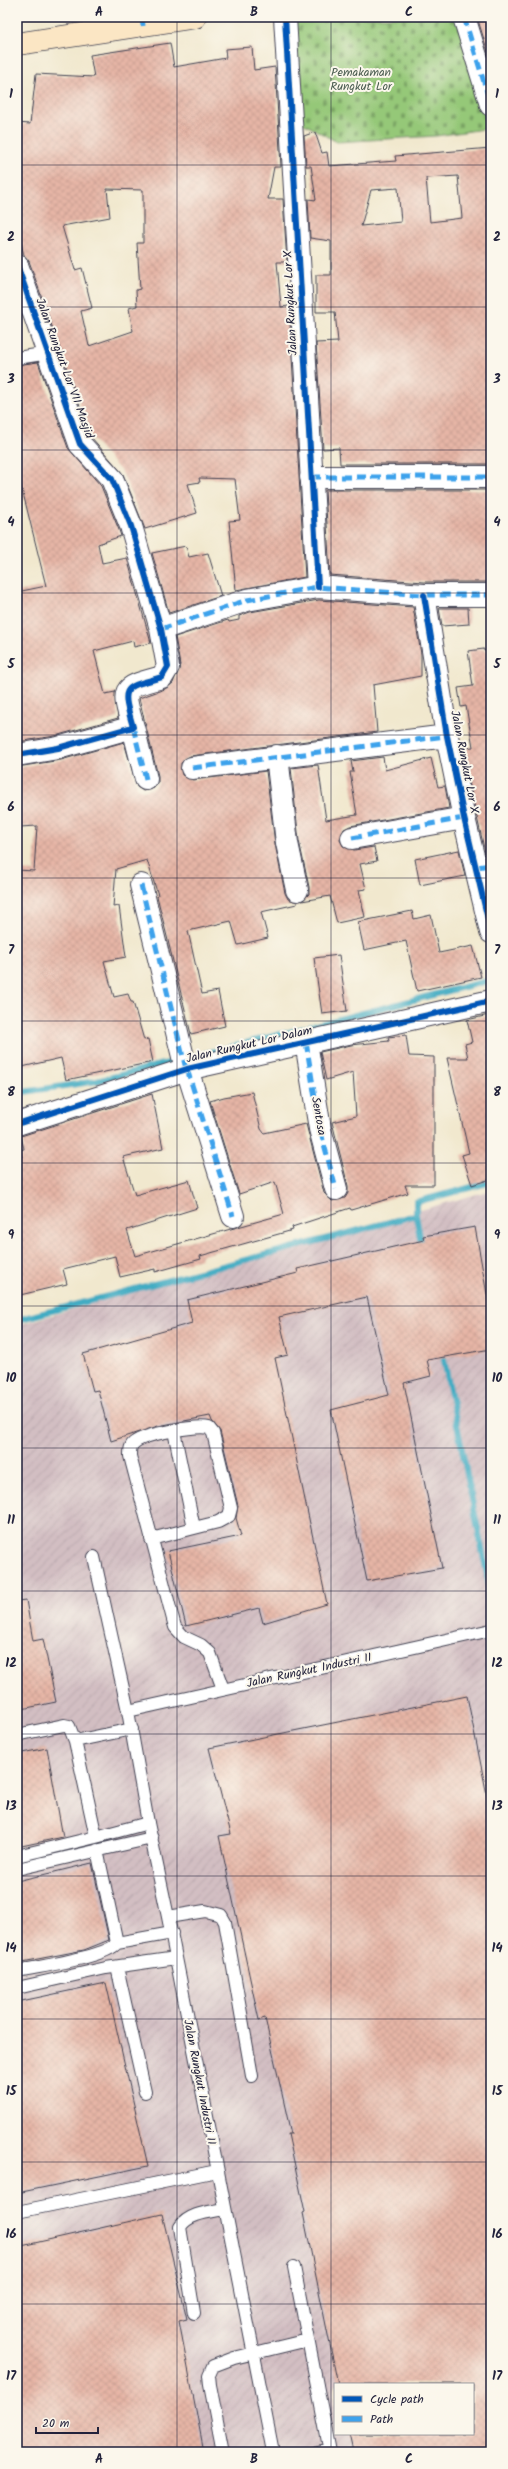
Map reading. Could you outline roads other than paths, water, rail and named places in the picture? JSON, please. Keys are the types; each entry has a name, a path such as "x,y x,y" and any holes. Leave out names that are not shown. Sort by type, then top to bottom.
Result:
{"main road":[{"path":"17,44 142,22 195,17"}],"street":[{"name":"Jalan Rungkut Lor X","path":"284,17 318,587"},
{"path":"464,17 491,105"},
{"name":"Jalan Rungkut Lor VII Masjid","path":"17,265 80,444 112,479 118,490 131,526 161,629 168,667 162,677 131,686 126,692 125,701 133,727"},
{"path":"311,477 491,477"},
{"path":"161,629 247,600 318,587 424,595 491,595"},
{"name":"Jalan Rungkut Lor X","path":"424,595 448,736 464,818 484,866 491,932"},
{"path":"17,755 58,748 133,727 146,780"},
{"path":"192,768 277,756 448,736"},
{"path":"277,756 287,843 297,890"},
{"path":"352,838 464,818"},
{"path":"141,885 162,975 185,1063 233,1216"},
{"name":"Jalan Rungkut Lor Dalam","path":"17,1123 185,1063 306,1042 491,1001"},
{"name":"Sentosa","path":"306,1042 320,1129 336,1190"}],"lane":[{"path":"17,358 49,353"},
{"path":"151,1539 225,1519 229,1516 231,1508 211,1430 205,1427 174,1431 142,1438 133,1443 130,1450 151,1539 175,1627 184,1637 201,1646 210,1653 223,1689"},
{"path":"174,1431 194,1528"},
{"name":"Jalan Rungkut Industri II","path":"94,1557 132,1729 148,1823 172,1933 273,2452"},
{"name":"Jalan Rungkut Industri II","path":"128,1711 491,1630"},
{"path":"17,1735 64,1725 69,1726 75,1741 96,1837"},
{"path":"75,1741 132,1729"},
{"path":"17,1856 148,1823"},
{"path":"17,1869 152,1838"},
{"path":"97,1850 117,1943"},
{"path":"168,1917 211,1911 221,1915 225,1922 252,2076"},
{"path":"17,1972 108,1951 117,1943 172,1933"},
{"path":"17,1988 117,1967 176,1958"},
{"path":"117,1967 145,2092"},
{"path":"17,2212 218,2171"},
{"path":"194,2313 180,2227 184,2221 200,2214 225,2209"},
{"path":"294,2267 329,2450 317,2452"},
{"path":"223,2452 209,2375 213,2366 253,2353 308,2340"}],"waterway":[{"path":"192,1057 491,980"},
{"path":"17,1093 97,1081 180,1060"},
{"path":"422,1249 416,1215 416,1202 491,1182"},
{"path":"17,1320 416,1215"},
{"path":"442,1350 491,1594"}],"park label":[{"name":"Pemakaman Rungkut Lor","path":"361,79"}]}
